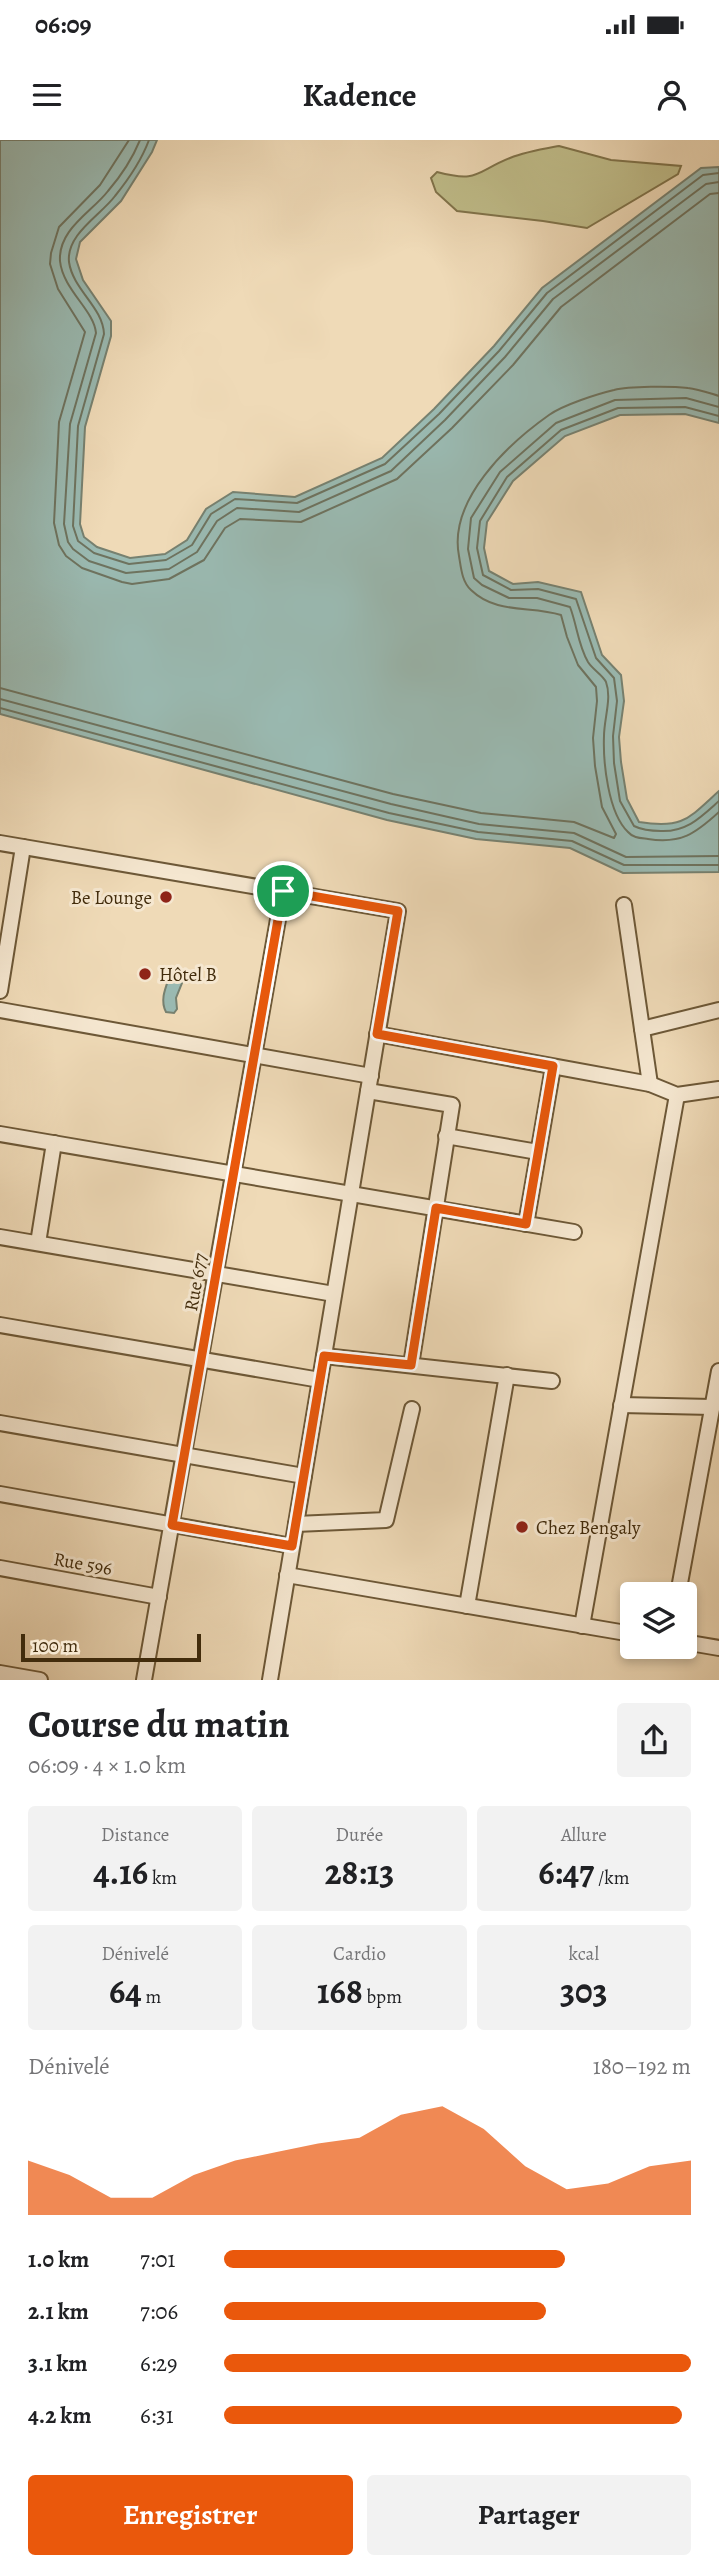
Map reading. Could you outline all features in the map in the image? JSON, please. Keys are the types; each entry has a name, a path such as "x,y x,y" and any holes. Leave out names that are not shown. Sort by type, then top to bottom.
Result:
{"street":[{"path":"0,843 398,911 270,1680"},
{"path":"0,991 23,847"},
{"name":"Rue 677","path":"145,1680 283,891"},
{"path":"624,905 650,1084"},
{"path":"0,1010 371,1076"},
{"path":"642,1029 719,1010"},
{"path":"377,1034 650,1084 677,1095 719,1089"},
{"path":"526,1224 553,1066"},
{"path":"368,1091 452,1105 411,1365"},
{"path":"582,1626 677,1095"},
{"path":"0,1134 574,1232"},
{"path":"446,1136 538,1152"},
{"path":"37,1243 54,1143"},
{"path":"0,1237 334,1294"},
{"path":"0,1325 320,1380"},
{"path":"324,1356 552,1381"},
{"path":"680,1582 719,1371"},
{"path":"467,1606 507,1375"},
{"path":"621,1405 712,1407"},
{"path":"296,1524 386,1520 412,1409"},
{"path":"0,1423 304,1476"},
{"path":"0,1494 292,1546"},
{"name":"Rue 596","path":"0,1568 159,1597"},
{"path":"287,1575 620,1632"},
{"path":"697,1644 719,1648"},
{"path":"0,1673 40,1680"}],"shaded area":[{"path":"559,146 611,160 681,166 678,174 587,228 457,211 436,192 431,178 437,172 469,176 516,156"}],"water":[{"path":"0,140 157,140 121,201 80,242 76,259 83,280 111,321 111,336 85,427 80,524 84,537 97,547 130,558 165,554 187,540 206,509 233,492 295,497 382,458 434,409 494,346 542,288 701,168 719,167 719,423 685,414 620,415 565,436 513,481 487,522 484,548 489,571 513,584 538,582 581,592 602,655 621,675 624,701 619,737 627,799 639,822 666,824 684,820 719,791 719,872 623,873 570,848 476,839 387,820 0,714"},
{"path":"169,978 184,978 176,998 177,1009 174,1013 166,1012 163,999 166,986"}],"place":[{"name":"Be Lounge","path":"166,897"},
{"name":"Hôtel B","path":"145,974"},
{"name":"Chez Bengaly","path":"522,1527"}],"route":[{"path":"283,891 398,911 377,1034 553,1066 526,1224 436,1208 411,1365 324,1356 292,1546 172,1525 283,891"}]}
